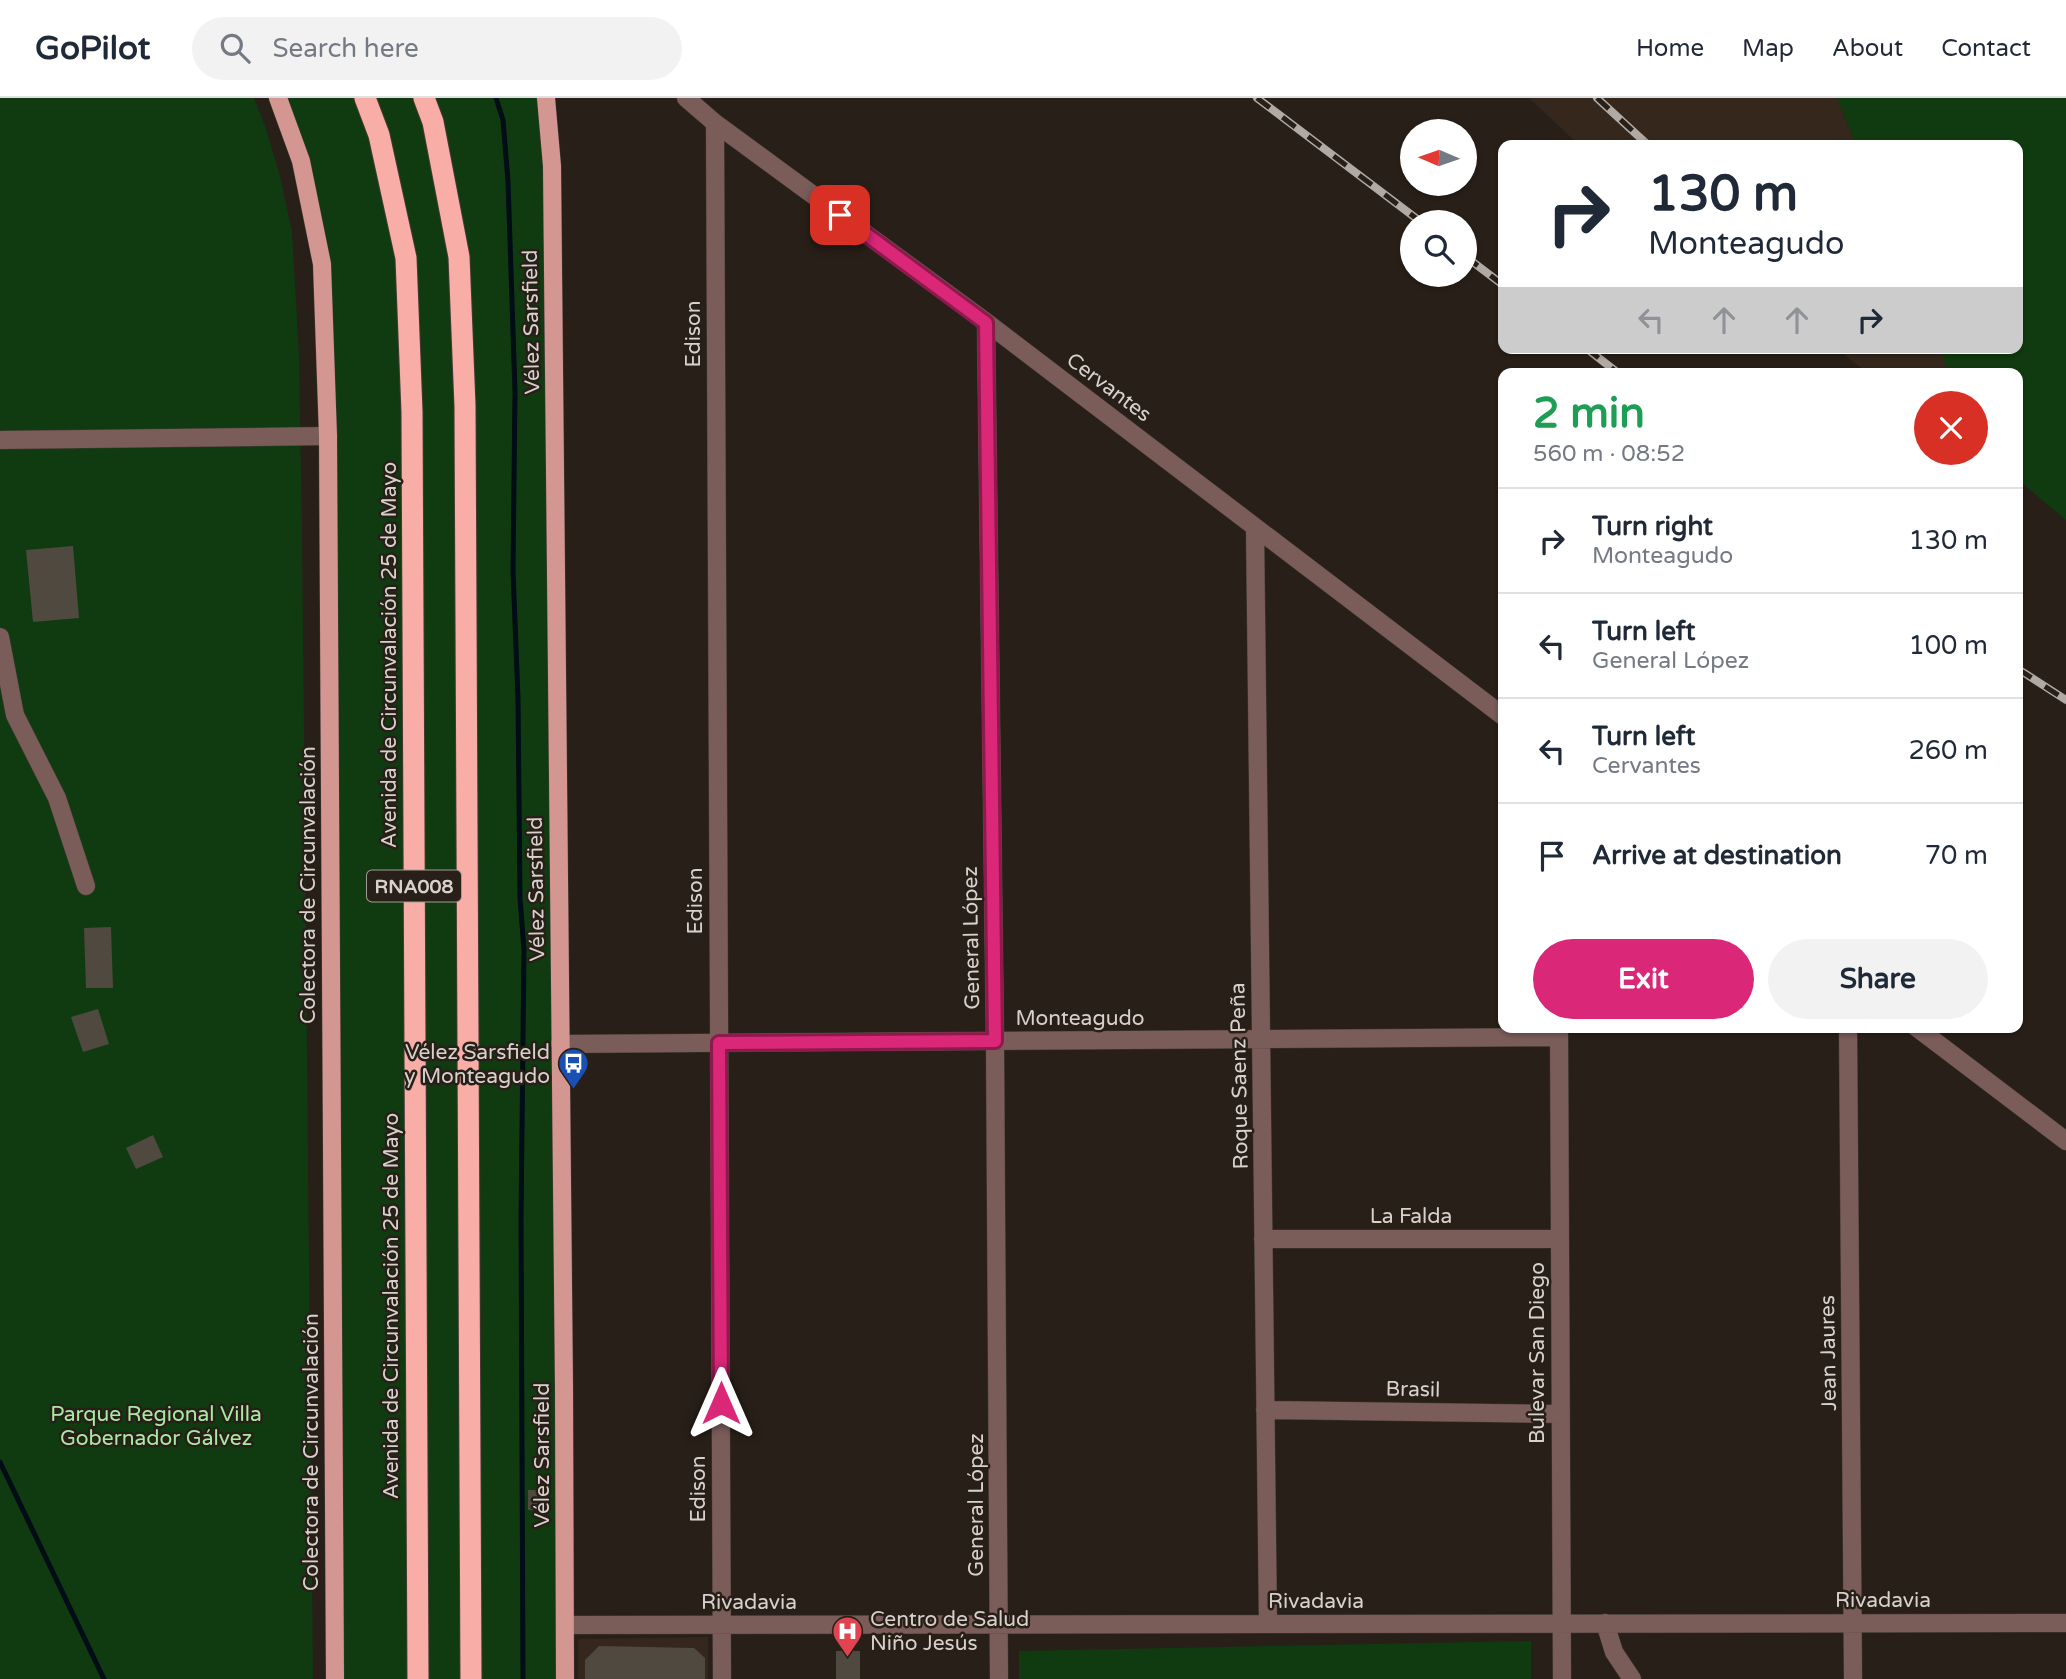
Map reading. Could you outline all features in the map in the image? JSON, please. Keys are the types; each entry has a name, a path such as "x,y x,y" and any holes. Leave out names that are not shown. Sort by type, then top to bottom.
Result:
{"highway":[{"name":"Avenida de Circunvalación 25 de Mayo","path":"365,98 379,135 406,258 412,412 418,1679"},
{"name":"RNA008","path":"424,98 433,122 459,257 465,406 471,1679"}],"main road":[{"name":"Colectora de Circunvalación","path":"278,98 301,161 323,264 328,436 335,1679"},
{"name":"Vélez Sarsfield","path":"546,98 552,166 565,1679"}],"street":[{"name":"Cervantes","path":"686,98 715,123 986,323 1498,712"},
{"name":"Edison","path":"715,123 722,1679"},
{"name":"General López","path":"986,323 995,1041 999,1679"},
{"path":"0,440 328,436"},
{"name":"Roque Saenz Peña","path":"1255,527 1268,1624"},
{"path":"0,637 15,715 57,797 86,887"},
{"name":"Monteagudo","path":"561,1044 1261,1039 1516,1033"},
{"name":"Bulevar San Diego","path":"1559,1033 1562,1679"},
{"name":"Jean Jaures","path":"1848,1033 1853,1679"},
{"path":"1924,1033 2066,1141"},
{"name":"La Falda","path":"1264,1239 1559,1239"},
{"name":"Brasil","path":"1265,1410 1560,1414"},
{"path":"1605,1623 1615,1652 1632,1679"},
{"name":"Rivadavia","path":"565,1625 2066,1623"}],"shaded area":[{"path":"1529,98 1837,98 1854,140 1574,140"},
{"path":"1843,354 1941,354 1947,368 1861,368"},
{"path":"708,1637 708,1679 578,1679 578,1639"}],"green space":[{"name":"Parque Regional Villa Gobernador Gálvez","path":"0,98 254,98 280,176 292,232 299,355 302,530 313,1679 0,1679"},
{"path":"278,98 546,98 565,1679 335,1679 322,264"},
{"path":"1837,98 2066,98 2066,520 2023,484 2023,368 1947,368 1941,354 2023,354 2023,140 1854,140"},
{"path":"1531,1641 1531,1679 1019,1679 1019,1651"}],"building":[{"path":"73,546 79,618 33,622 26,550"},
{"path":"111,927 113,988 86,988 84,928"},
{"path":"98,1009 109,1044 83,1052 71,1017"},
{"path":"153,1135 163,1157 136,1169 126,1148"},
{"path":"528,1490 545,1490 545,1510 528,1510"},
{"path":"599,1646 694,1648 705,1658 705,1679 585,1679 585,1660"},
{"path":"836,1651 860,1651 860,1679 836,1679"}],"waterway":[{"path":"496,98 503,120 508,181 515,392 513,571 518,698 520,898 524,950 521,1219 523,1679"},
{"path":"0,1462 104,1679"}],"railway":[{"path":"1257,98 1405,210"},
{"path":"1597,98 1643,140"},
{"path":"1477,265 1498,281"},
{"path":"1594,354 1612,368"},
{"path":"2023,672 2066,700"}],"place":[{"name":"Vélez Sarsfield y Monteagudo","path":"573,1091"},
{"name":"Centro de Salud Niño Jesús","path":"847,1658"}],"route":[{"path":"721,1403 719,1043 995,1041 986,323 840,215"}]}
